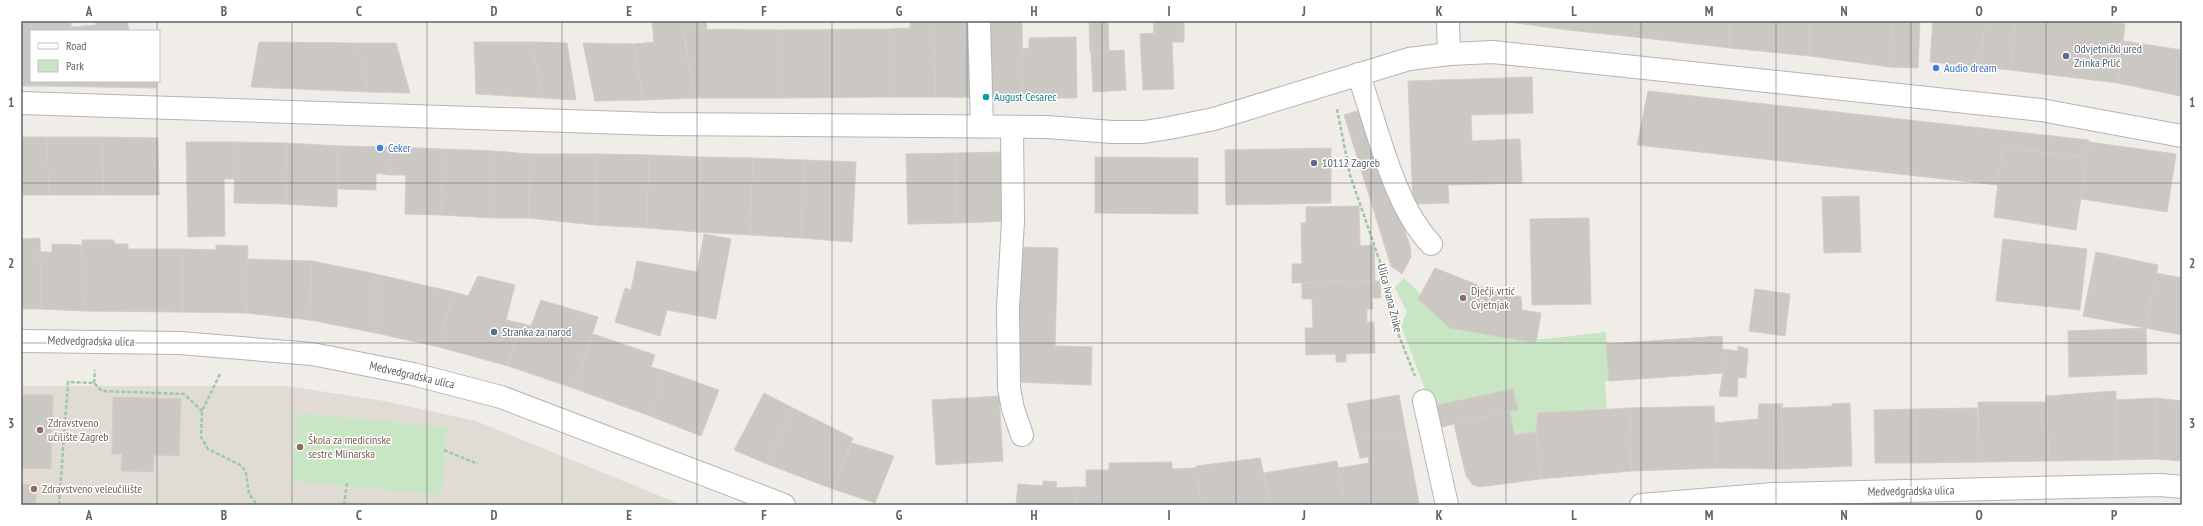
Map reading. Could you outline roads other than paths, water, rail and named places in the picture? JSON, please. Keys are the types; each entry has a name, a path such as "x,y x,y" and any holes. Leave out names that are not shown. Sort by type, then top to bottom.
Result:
{"street":[{"path":"979,21 982,126"},
{"path":"1448,21 1448,54"},
{"path":"21,103 656,124 982,126 1078,128 1112,132 1144,132 1214,118 1409,59 1448,54 1493,52 2012,106 2048,111 2182,136"},
{"path":"1358,74 1399,194 1419,231 1431,244"},
{"path":"1012,127 1013,221 1008,308 1009,388 1013,409 1022,435"},
{"name":"Medvedgradska ulica","path":"21,341 180,343 312,354 413,374 501,396 784,505"},
{"path":"1424,401 1447,505"},
{"name":"Medvedgradska ulica","path":"1641,505 1773,494 2160,485 2182,487"}],"place":[{"name":"Odvjetnički ured Zrinka Prlić","path":"2066,56"},
{"name":"Audio dream","path":"1936,68"},
{"name":"August Cesarec","path":"986,97"},
{"name":"Ceker","path":"380,148"},
{"name":"10112 Zagreb","path":"1314,163"},
{"name":"Dječji vrtić Cvjetnjak","path":"1463,298"},
{"name":"Stranka za narod","path":"494,332"},
{"name":"Zdravstveno učilište Zagreb","path":"40,430"},
{"name":"Škola za medicinske sestre Mlinarska","path":"300,447"},
{"name":"Zdravstveno veleučilište","path":"34,489"}]}
